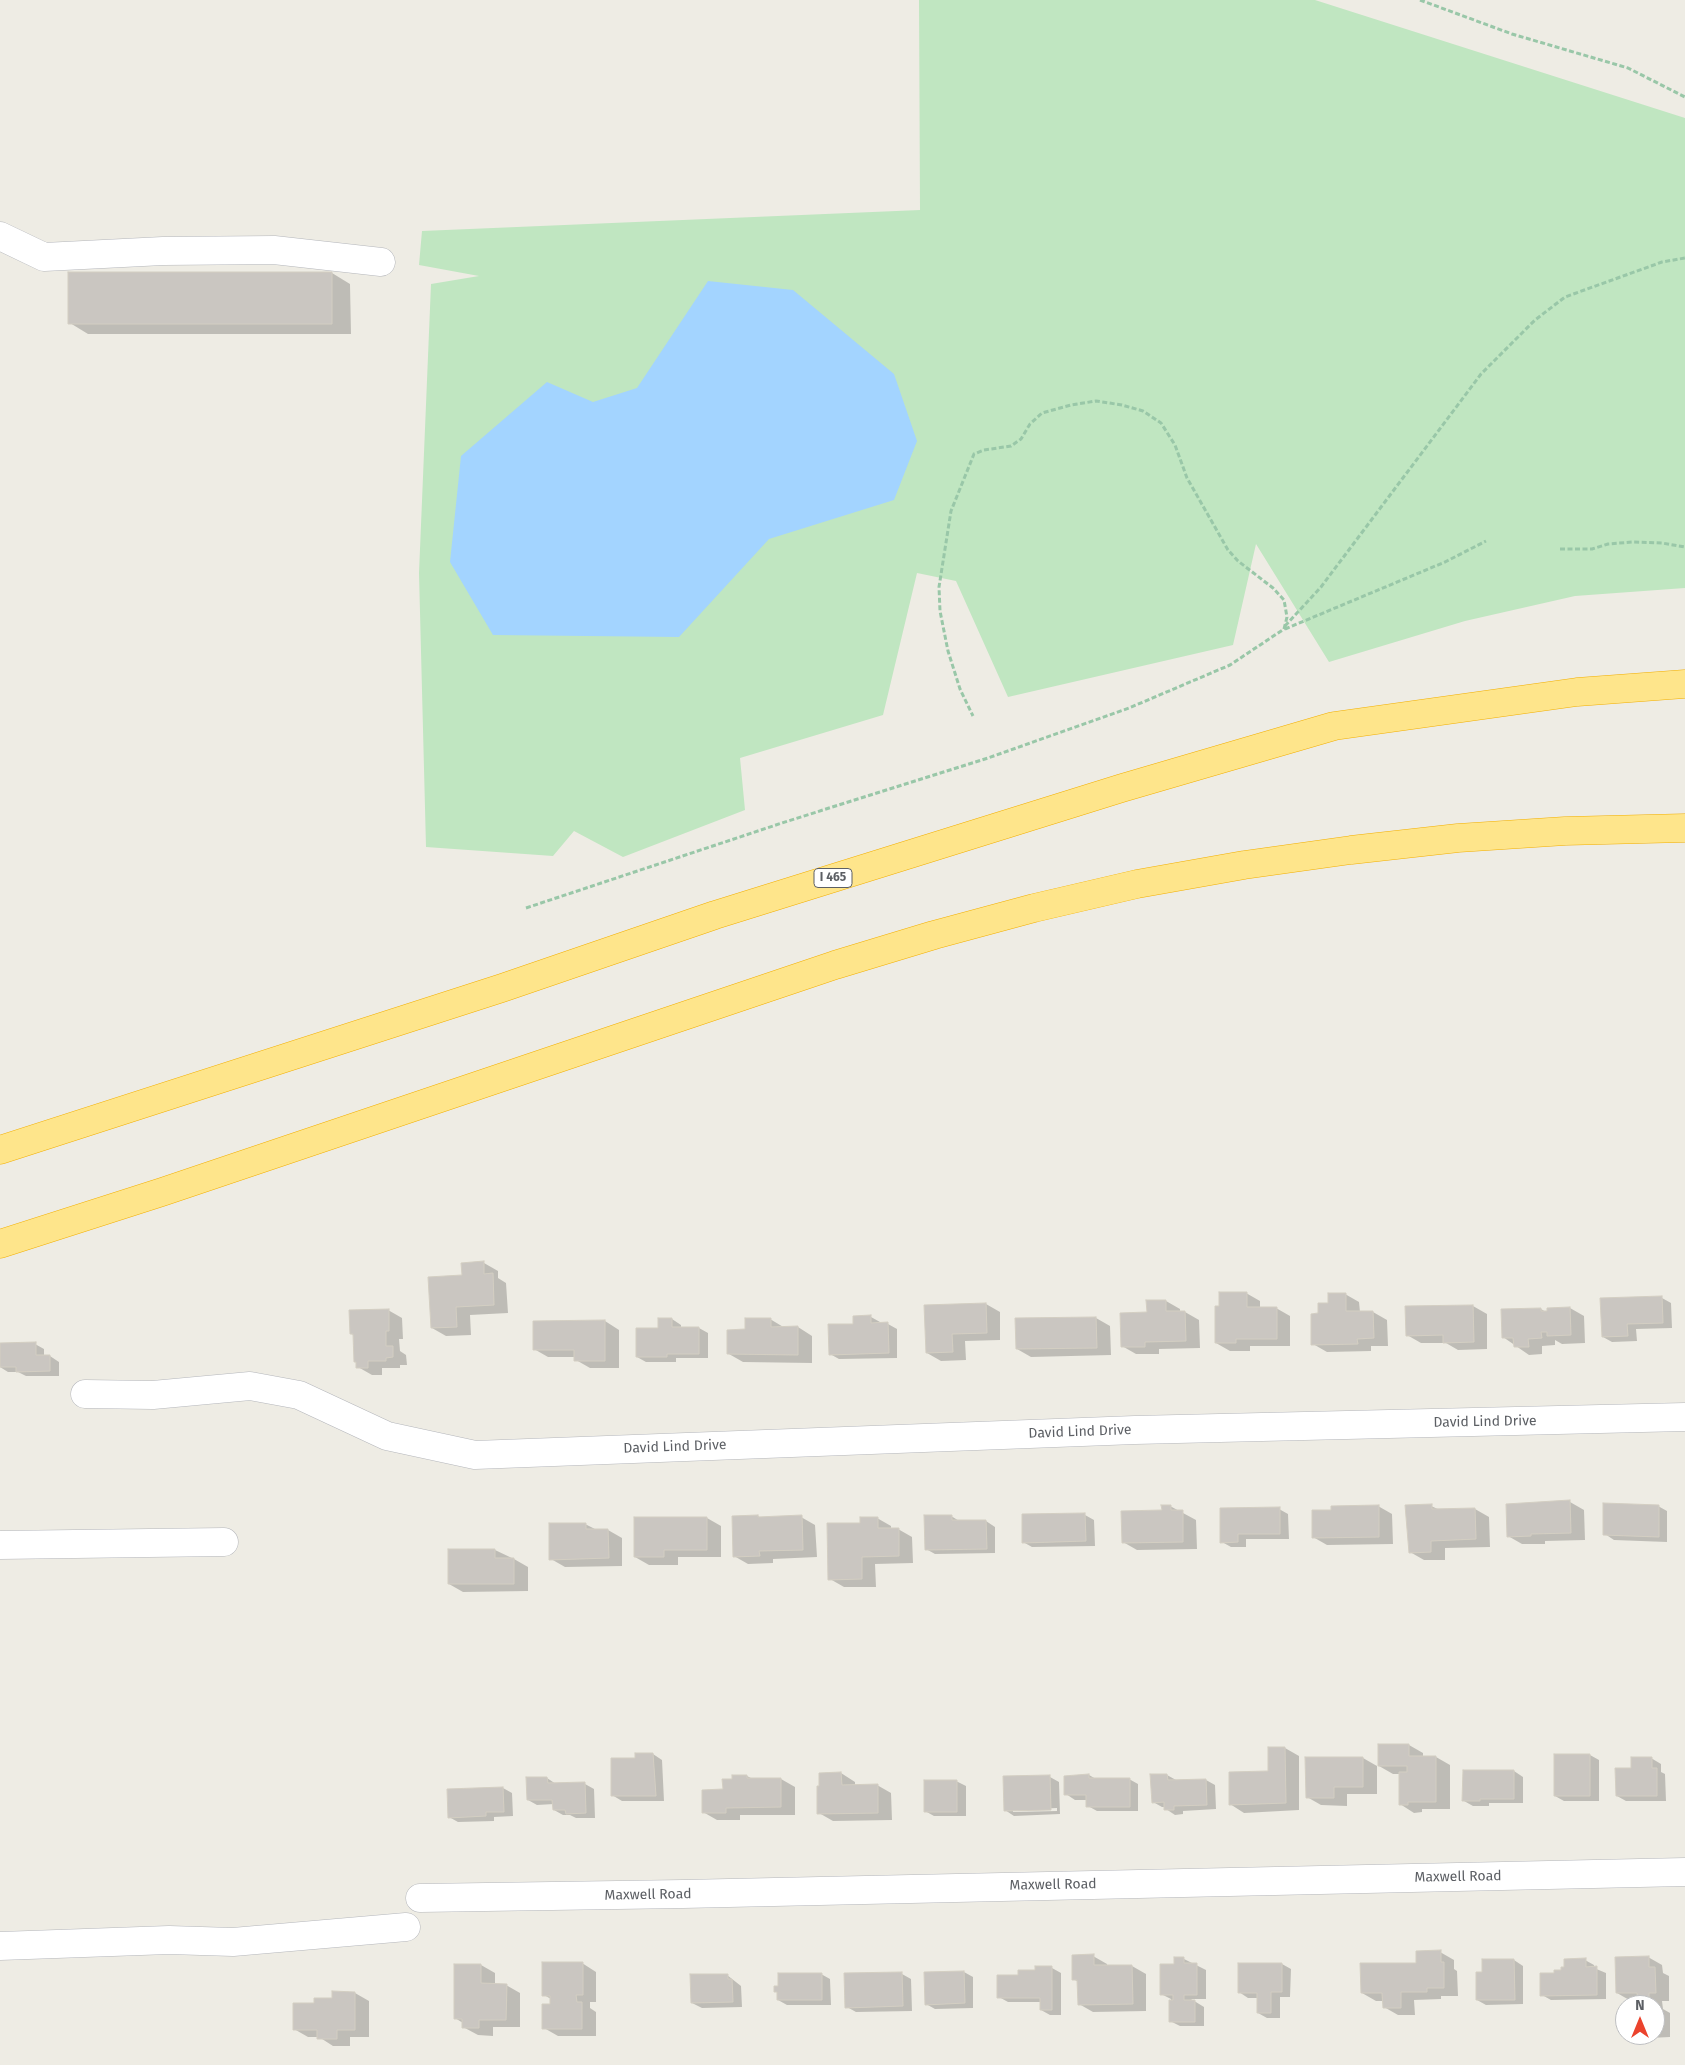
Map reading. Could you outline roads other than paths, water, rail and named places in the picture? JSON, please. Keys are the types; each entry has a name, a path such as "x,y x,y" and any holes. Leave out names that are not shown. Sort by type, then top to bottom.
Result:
{"highway":[{"name":"I 465","path":"0,1150 502,988 724,912 1122,788 1334,726 1577,692 1685,684"},
{"path":"0,1244 162,1192 835,965 934,935 1034,908 1137,884 1244,865 1351,850 1458,838 1546,832 1685,828"}],"street":[{"path":"0,236 44,257 163,251 274,250 381,262"},
{"name":"David Lind Drive","path":"86,1394 153,1395 250,1386 300,1395 387,1436 475,1455 1135,1430 1685,1417"},
{"path":"0,1545 224,1542"},
{"name":"Maxwell Road","path":"420,1898 1685,1872"},
{"path":"0,1946 160,1940 233,1942 406,1927"}],"water":[{"path":"708,281 793,290 894,374 917,441 894,500 769,539 679,637 493,635 450,562 461,456 547,382 593,402 637,388"}]}
